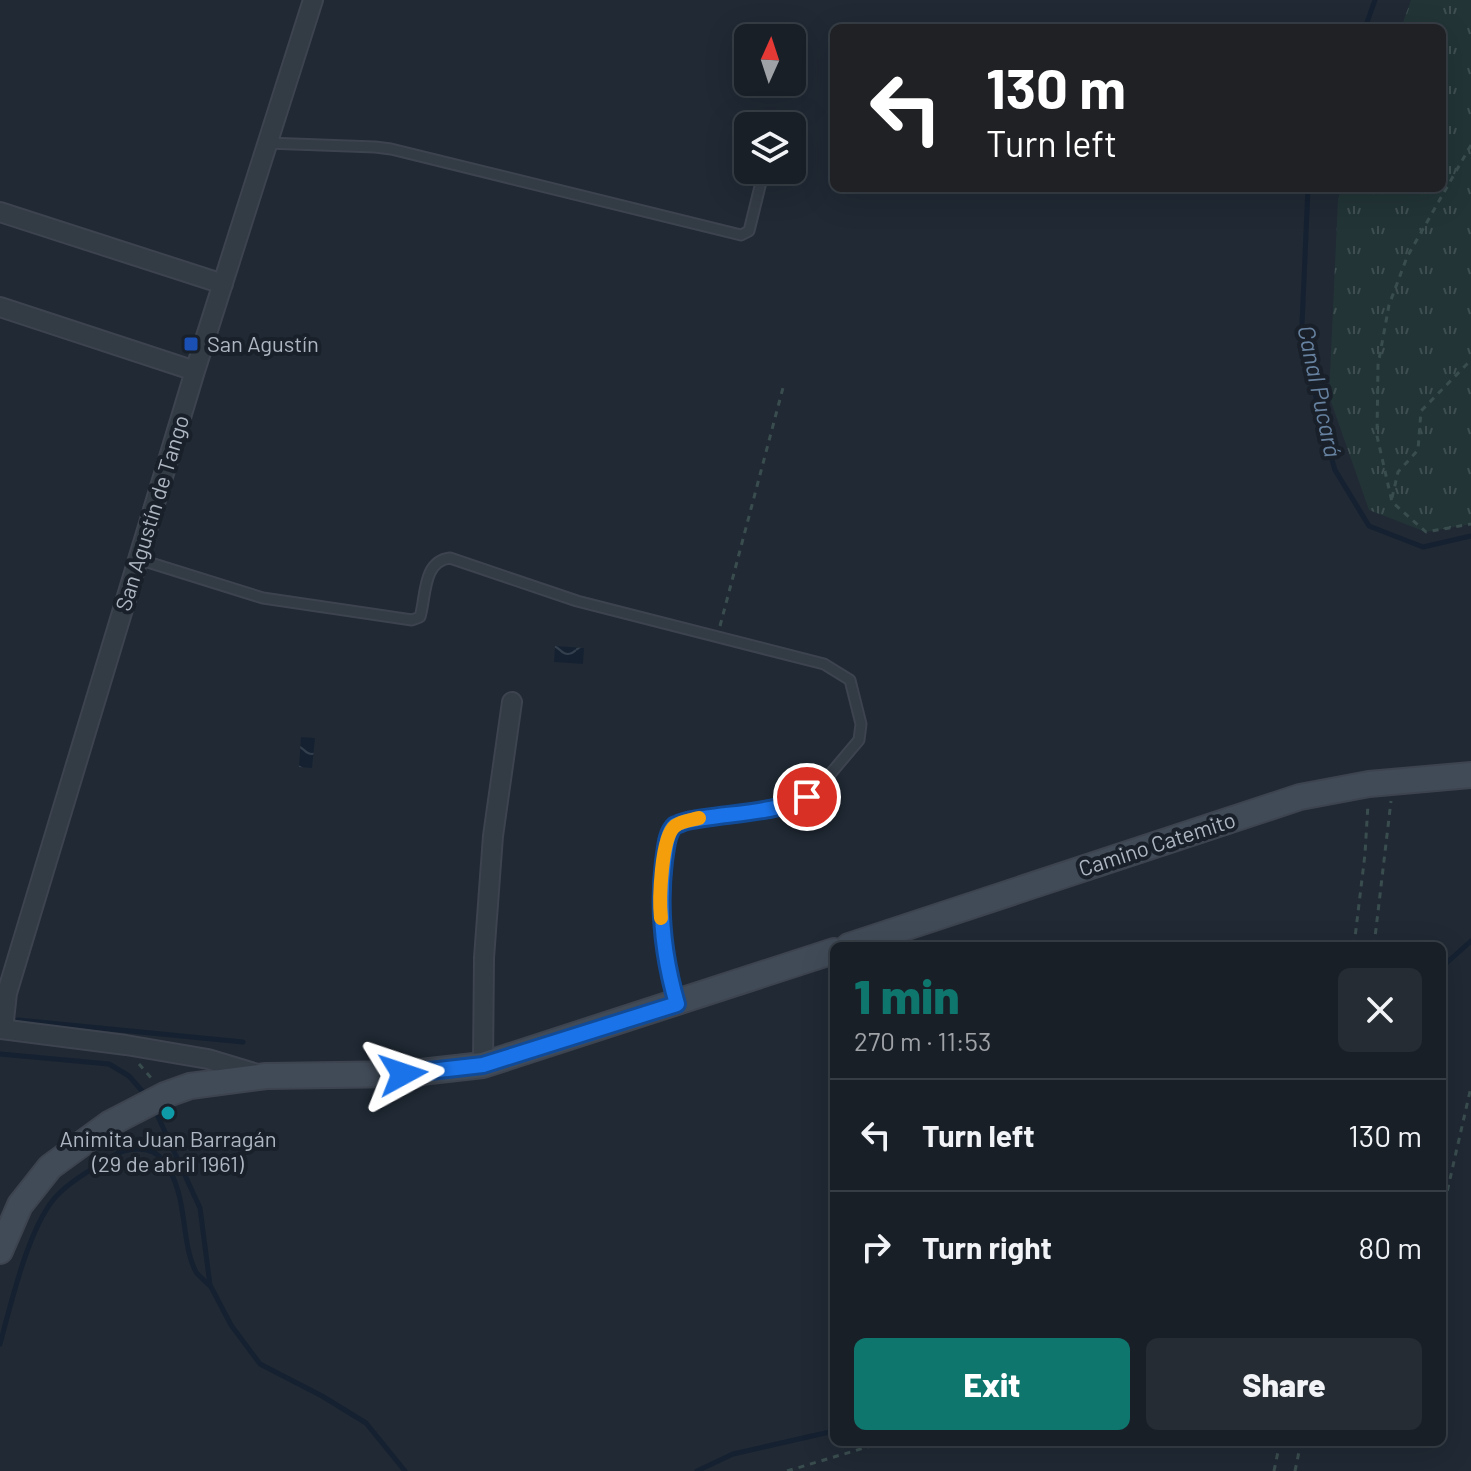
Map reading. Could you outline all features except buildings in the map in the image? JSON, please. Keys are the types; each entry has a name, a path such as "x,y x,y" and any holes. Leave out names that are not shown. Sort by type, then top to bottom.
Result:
{"main road":[{"name":"Camino Catemito","path":"861,942 1300,797 1369,784 1471,775"},
{"path":"0,1251 20,1205 57,1161 89,1136 130,1111 190,1086 266,1076 403,1074 483,1065 830,952"}],"street":[{"name":"San Agustín de Tango","path":"1,1029 7,993 195,371 313,0"},
{"path":"0,212 223,284"},
{"path":"0,307 195,371"},
{"path":"483,1065 484,958 493,836 512,702"},
{"path":"1,1029 224,1062 266,1076"},
{"path":"190,1086 196,1078 193,1057"}],"lane":[{"path":"267,143 391,149 741,235 749,231 761,184"},
{"path":"138,559 263,598 412,620 420,617 431,568 438,561 450,558 577,601 824,664 850,680 861,724 859,740 807,797 779,807 687,821 676,825 671,831 662,879 660,913 668,973 677,1004"}],"path":[{"path":"1446,189 1471,145"},
{"path":"1444,192 1407,257 1389,305 1378,365 1377,436 1392,502 1426,532 1471,524"},
{"path":"1392,502 1398,472 1418,450 1421,411 1471,360"},
{"path":"717,637 784,384"},
{"path":"1374,942 1394,781"},
{"path":"1354,942 1365,854 1369,784"},
{"path":"1446,1196 1471,1087"},
{"path":"787,1471 871,1446"},
{"path":"1274,1471 1279,1446"},
{"path":"1295,1471 1300,1446"}],"green space":[{"path":"1411,0 1471,0 1471,524 1426,532 1369,510 1329,396 1341,192 1446,192 1446,24 1402,24"}],"water":[{"path":"555,646 584,648 583,664 554,662"},
{"path":"301,737 315,738 312,768 299,767"}],"waterway":[{"name":"Canal Pucará","path":"1366,24 1375,0"},
{"name":"Canal Pucará","path":"1308,192 1302,324 1320,419 1335,470 1369,526 1423,547 1471,536"},
{"path":"1446,963 1471,941"},
{"path":"18,1020 243,1042"},
{"path":"0,1054 109,1064 129,1076 143,1092"},
{"path":"155,1110 200,1208 210,1285 231,1325 260,1364 366,1423 405,1471"},
{"path":"0,1344 21,1269 35,1231 53,1200 81,1176 125,1151 146,1150 163,1160 177,1188 191,1259 196,1272 209,1285"},
{"path":"697,1471 733,1454 830,1432"}],"slow traffic":[{"path":"661,918 660,892 671,831 676,825 699,818"}],"place":[{"name":"San Agustín","path":"191,344"},
{"name":"Animita Juan Barragán (29 de abril 1961)","path":"168,1113"}],"route":[{"path":"403,1074 483,1065 677,1004 668,973 660,913 660,892 671,831 676,825 687,821 779,807 807,797"}]}
